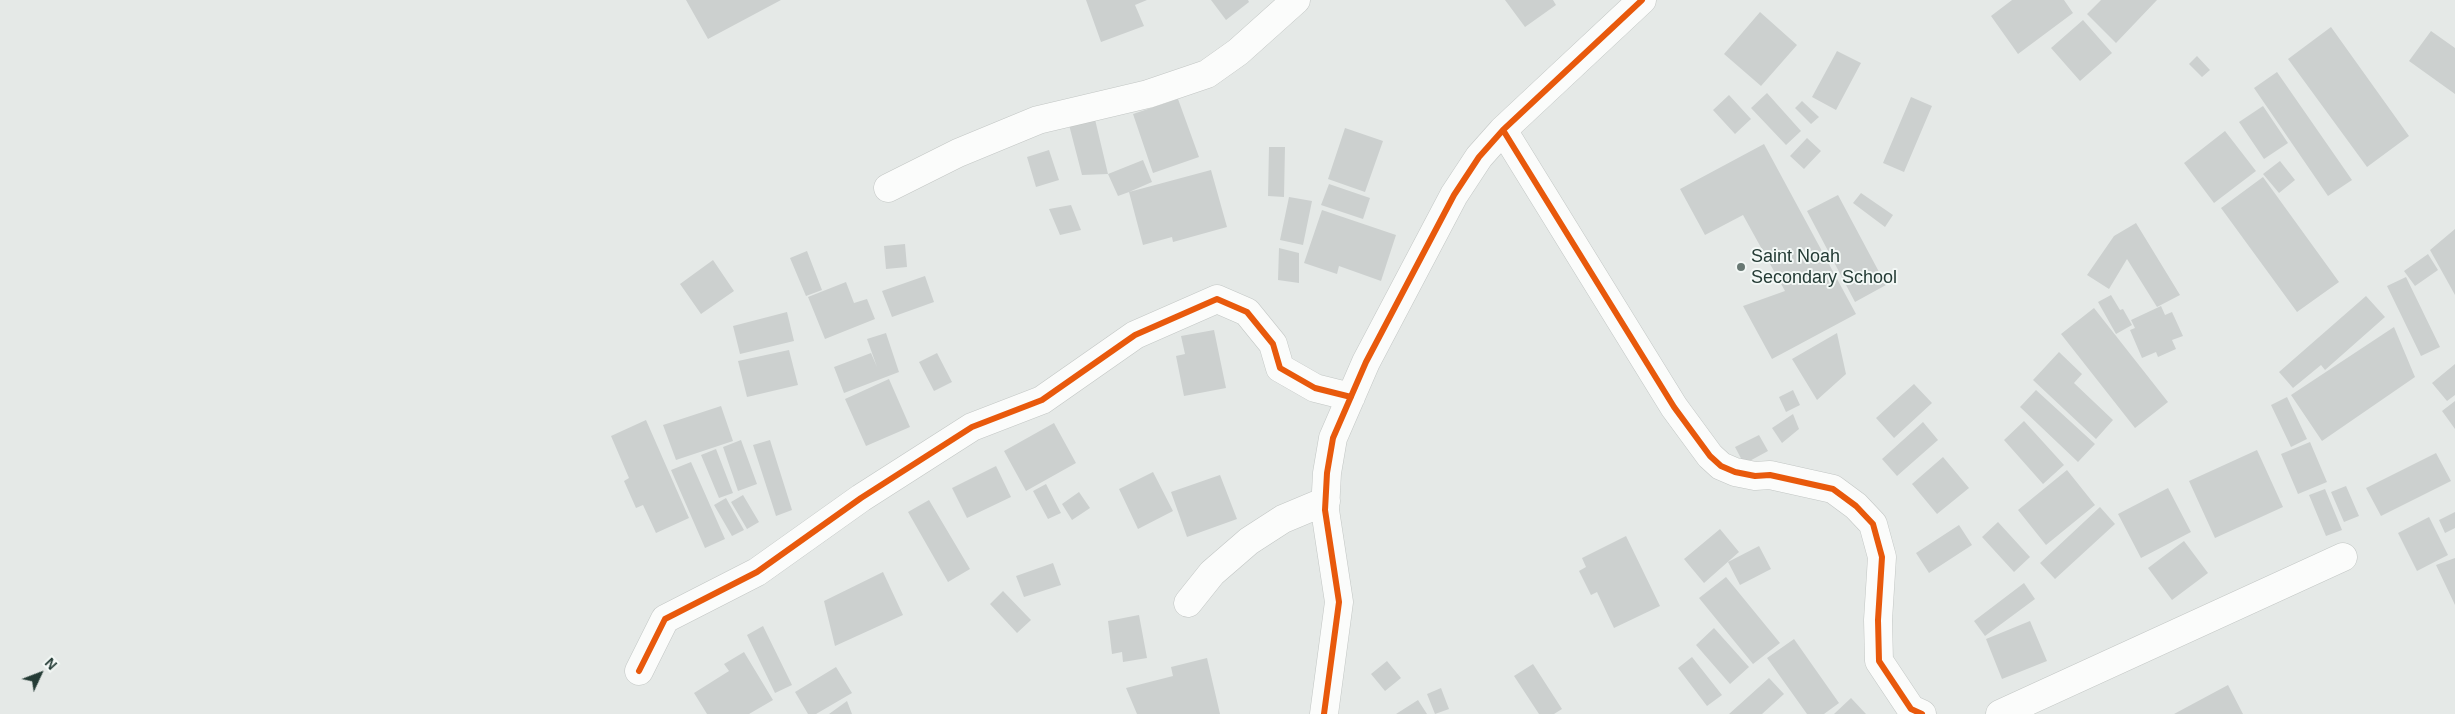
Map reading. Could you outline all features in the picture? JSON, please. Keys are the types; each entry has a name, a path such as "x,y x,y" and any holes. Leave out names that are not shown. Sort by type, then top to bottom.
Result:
{"street":[{"path":"888,188 958,153 1038,120 1107,105 1206,74 1238,52 1296,0"},
{"path":"1324,714 1339,602 1325,510 1333,438 1366,362 1454,195 1479,157 1503,130 1642,0"},
{"path":"1503,130 1674,407 1710,456 1721,466 1735,472 1755,476 1770,475 1833,489 1856,506 1873,524 1882,557 1878,620 1879,661 1911,709 1922,714"},
{"path":"639,671 665,620 757,572 861,498 972,427 1042,400 1135,335 1218,299 1247,312 1272,344 1280,368 1314,388 1351,397"},
{"path":"1188,603 1212,573 1249,541 1283,519 1326,501"},
{"path":"2000,714 2343,557"}],"building":[{"path":"686,0 781,0 708,39"},
{"path":"1086,0 1147,0 1135,5 1144,26 1101,42"},
{"path":"1211,0 1248,0 1249,2 1226,20"},
{"path":"1505,0 1553,0 1556,5 1525,27"},
{"path":"2012,0 2064,0 2073,13 2018,54 1991,16"},
{"path":"2101,0 2157,0 2116,43 2087,14"},
{"path":"1760,12 1797,45 1761,86 1724,54"},
{"path":"2083,20 2112,53 2080,81 2051,48"},
{"path":"2331,27 2409,136 2367,167 2288,59"},
{"path":"2431,31 2455,48 2455,94 2409,61"},
{"path":"1837,51 1861,63 1836,110 1812,97"},
{"path":"2197,56 2210,70 2202,77 2189,64"},
{"path":"2277,72 2352,180 2328,196 2254,88"},
{"path":"1767,93 1801,131 1786,145 1751,108"},
{"path":"1729,95 1751,119 1735,134 1713,110"},
{"path":"1911,97 1932,106 1904,172 1883,163"},
{"path":"1178,99 1199,157 1153,173 1133,114"},
{"path":"1802,101 1819,117 1811,124 1795,108"},
{"path":"2263,106 2288,143 2264,159 2239,122"},
{"path":"1093,111 1108,174 1082,175 1067,117"},
{"path":"1345,128 1383,141 1365,192 1328,179"},
{"path":"2225,131 2256,171 2214,203 2184,163"},
{"path":"1807,138 1821,151 1804,169 1790,156"},
{"path":"1764,144 1856,314 1772,359 1743,306 1785,291 1743,215 1705,235 1680,189"},
{"path":"1269,147 1285,147 1284,197 1268,196"},
{"path":"1049,150 1059,180 1036,187 1027,157"},
{"path":"1143,160 1152,182 1118,196 1108,174"},
{"path":"2280,161 2295,180 2279,193 2263,174"},
{"path":"1211,170 1227,227 1173,242 1172,237 1143,245 1129,192"},
{"path":"2263,177 2339,282 2297,312 2221,208"},
{"path":"1329,184 1370,198 1363,219 1321,205"},
{"path":"1861,193 1893,215 1885,227 1853,203"},
{"path":"1838,195 1886,285 1855,302 1807,211"},
{"path":"1289,197 1312,201 1303,245 1280,240"},
{"path":"1071,205 1081,230 1060,235 1049,209"},
{"path":"1322,210 1396,235 1381,281 1339,266 1337,274 1304,263"},
{"path":"2136,223 2180,295 2157,307 2127,259 2109,289 2087,275 2114,236"},
{"path":"2455,229 2455,295 2430,250"},
{"path":"905,244 907,267 886,269 884,246"},
{"path":"1279,248 1299,253 1299,283 1278,280"},
{"path":"807,251 822,290 806,296 790,258"},
{"path":"2428,254 2438,270 2415,286 2404,271"},
{"path":"713,260 734,291 701,314 680,284"},
{"path":"925,276 934,302 892,317 882,291"},
{"path":"2406,277 2440,347 2421,356 2387,286"},
{"path":"846,282 854,303 867,299 875,319 825,339 808,297"},
{"path":"2111,295 2120,310 2123,309 2132,325 2116,334 2098,302"},
{"path":"2366,296 2385,317 2325,370 2321,365 2293,388 2279,372"},
{"path":"2161,306 2165,315 2172,312 2183,336 2172,340 2176,349 2158,357 2156,352 2142,358 2130,330 2135,328 2131,320"},
{"path":"2094,308 2168,402 2135,428 2061,334"},
{"path":"787,312 794,341 740,354 733,326"},
{"path":"2394,327 2415,377 2322,441 2291,395"},
{"path":"1214,330 1226,388 1184,396 1176,356 1185,354 1181,336"},
{"path":"886,333 899,372 844,393 834,367 871,353 877,367 867,339"},
{"path":"1837,333 1846,374 1817,400 1792,359"},
{"path":"789,350 798,385 747,397 738,361"},
{"path":"2059,352 2082,374 2074,383 2113,420 2096,439 2033,380"},
{"path":"937,353 952,382 934,391 919,362"},
{"path":"2455,364 2455,395 2447,401 2432,383"},
{"path":"889,379 910,427 866,446 845,399"},
{"path":"1914,384 1932,403 1894,438 1876,418"},
{"path":"1793,390 1800,405 1786,412 1779,397"},
{"path":"2036,390 2095,444 2078,462 2020,407"},
{"path":"2287,397 2307,439 2291,447 2271,405"},
{"path":"2455,401 2455,429 2442,411"},
{"path":"721,406 733,441 676,460 663,425"},
{"path":"1793,414 1799,429 1782,443 1772,428"},
{"path":"646,420 689,518 656,533 643,505 636,508 624,481 629,478 611,436"},
{"path":"2024,421 2064,465 2043,484 2004,440"},
{"path":"1923,422 1938,440 1897,476 1882,459"},
{"path":"1054,423 1076,463 1026,491 1004,451"},
{"path":"1759,435 1768,451 1744,464 1735,447"},
{"path":"741,440 757,484 738,491 723,447"},
{"path":"770,440 792,510 776,516 753,445"},
{"path":"2310,442 2327,482 2298,494 2281,454"},
{"path":"716,449 733,493 719,498 701,455"},
{"path":"2257,450 2283,507 2215,538 2189,481"},
{"path":"2436,453 2451,481 2381,516 2366,488"},
{"path":"1943,457 1969,488 1937,514 1912,484"},
{"path":"691,462 725,539 705,548 671,470"},
{"path":"996,466 1011,497 967,518 952,488"},
{"path":"2067,470 2095,505 2046,545 2018,510"},
{"path":"1153,472 1173,511 1138,529 1119,489"},
{"path":"1220,475 1237,519 1187,537 1171,492"},
{"path":"1046,484 1061,513 1048,519 1033,491"},
{"path":"2346,486 2359,516 2344,522 2331,492"},
{"path":"2168,488 2191,532 2141,558 2118,514"},
{"path":"2325,489 2342,530 2326,536 2309,495"},
{"path":"1079,492 1090,508 1072,520 1062,504"},
{"path":"743,495 759,522 747,529 731,502"},
{"path":"726,498 744,530 732,536 714,505"},
{"path":"929,500 970,569 948,582 908,512"},
{"path":"2100,507 2115,524 2055,579 2040,563"},
{"path":"2455,512 2455,528 2445,533 2439,520"},
{"path":"2429,517 2448,555 2417,571 2398,533"},
{"path":"1998,522 2030,557 2014,572 1982,537"},
{"path":"1959,525 1972,545 1929,573 1916,553"},
{"path":"1720,529 1739,552 1704,583 1684,559"},
{"path":"1626,536 1660,606 1614,628 1597,592 1591,595 1579,571 1586,567 1582,558"},
{"path":"2184,541 2208,573 2172,600 2148,568"},
{"path":"1759,546 1771,569 1740,585 1728,562"},
{"path":"2455,558 2455,605 2436,565"},
{"path":"1053,563 1061,585 1024,597 1016,576"},
{"path":"883,572 903,615 835,646 824,601"},
{"path":"1726,577 1780,643 1753,664 1699,598"},
{"path":"2024,583 2035,599 1985,636 1974,621"},
{"path":"1003,591 1031,620 1017,633 990,604"},
{"path":"1139,615 1147,658 1123,662 1122,652 1112,654 1108,621"},
{"path":"2030,621 2047,661 2002,679 1986,639"},
{"path":"763,626 792,685 775,693 747,635"},
{"path":"1714,628 1749,667 1730,684 1696,645"},
{"path":"1794,639 1839,703 1824,714 1807,714 1767,658"},
{"path":"744,652 773,700 749,714 707,714 694,693 729,671 724,664"},
{"path":"1692,657 1722,695 1707,706 1678,668"},
{"path":"1207,658 1220,714 1137,714 1126,688 1173,676 1171,667"},
{"path":"1387,661 1401,678 1385,691 1371,674"},
{"path":"1533,664 1562,709 1554,714 1539,714 1514,676"},
{"path":"836,667 852,693 816,714 808,714 795,692"},
{"path":"1769,678 1784,694 1762,714 1729,714"},
{"path":"2228,685 2243,714 2174,714"},
{"path":"1441,688 1449,709 1435,714 1427,694"},
{"path":"1851,698 1866,714 1834,714"},
{"path":"1418,700 1427,714 1396,714"},
{"path":"847,701 852,714 829,714"}],"cycle path":[{"path":"1324,714 1339,602 1325,510 1327,473 1333,438 1366,362 1454,195 1479,157 1503,130 1642,0"},
{"path":"1503,130 1674,407 1710,456 1721,466 1735,472 1755,476 1770,475 1833,489 1856,506 1873,524 1882,557 1878,620 1879,661 1911,709 1922,714"},
{"path":"639,671 665,619 757,572 861,498 972,427 1042,400 1135,335 1217,299 1247,312 1273,344 1280,368 1315,388 1351,397"}],"place":[{"name":"Saint Noah Secondary School","path":"1741,267"}]}
